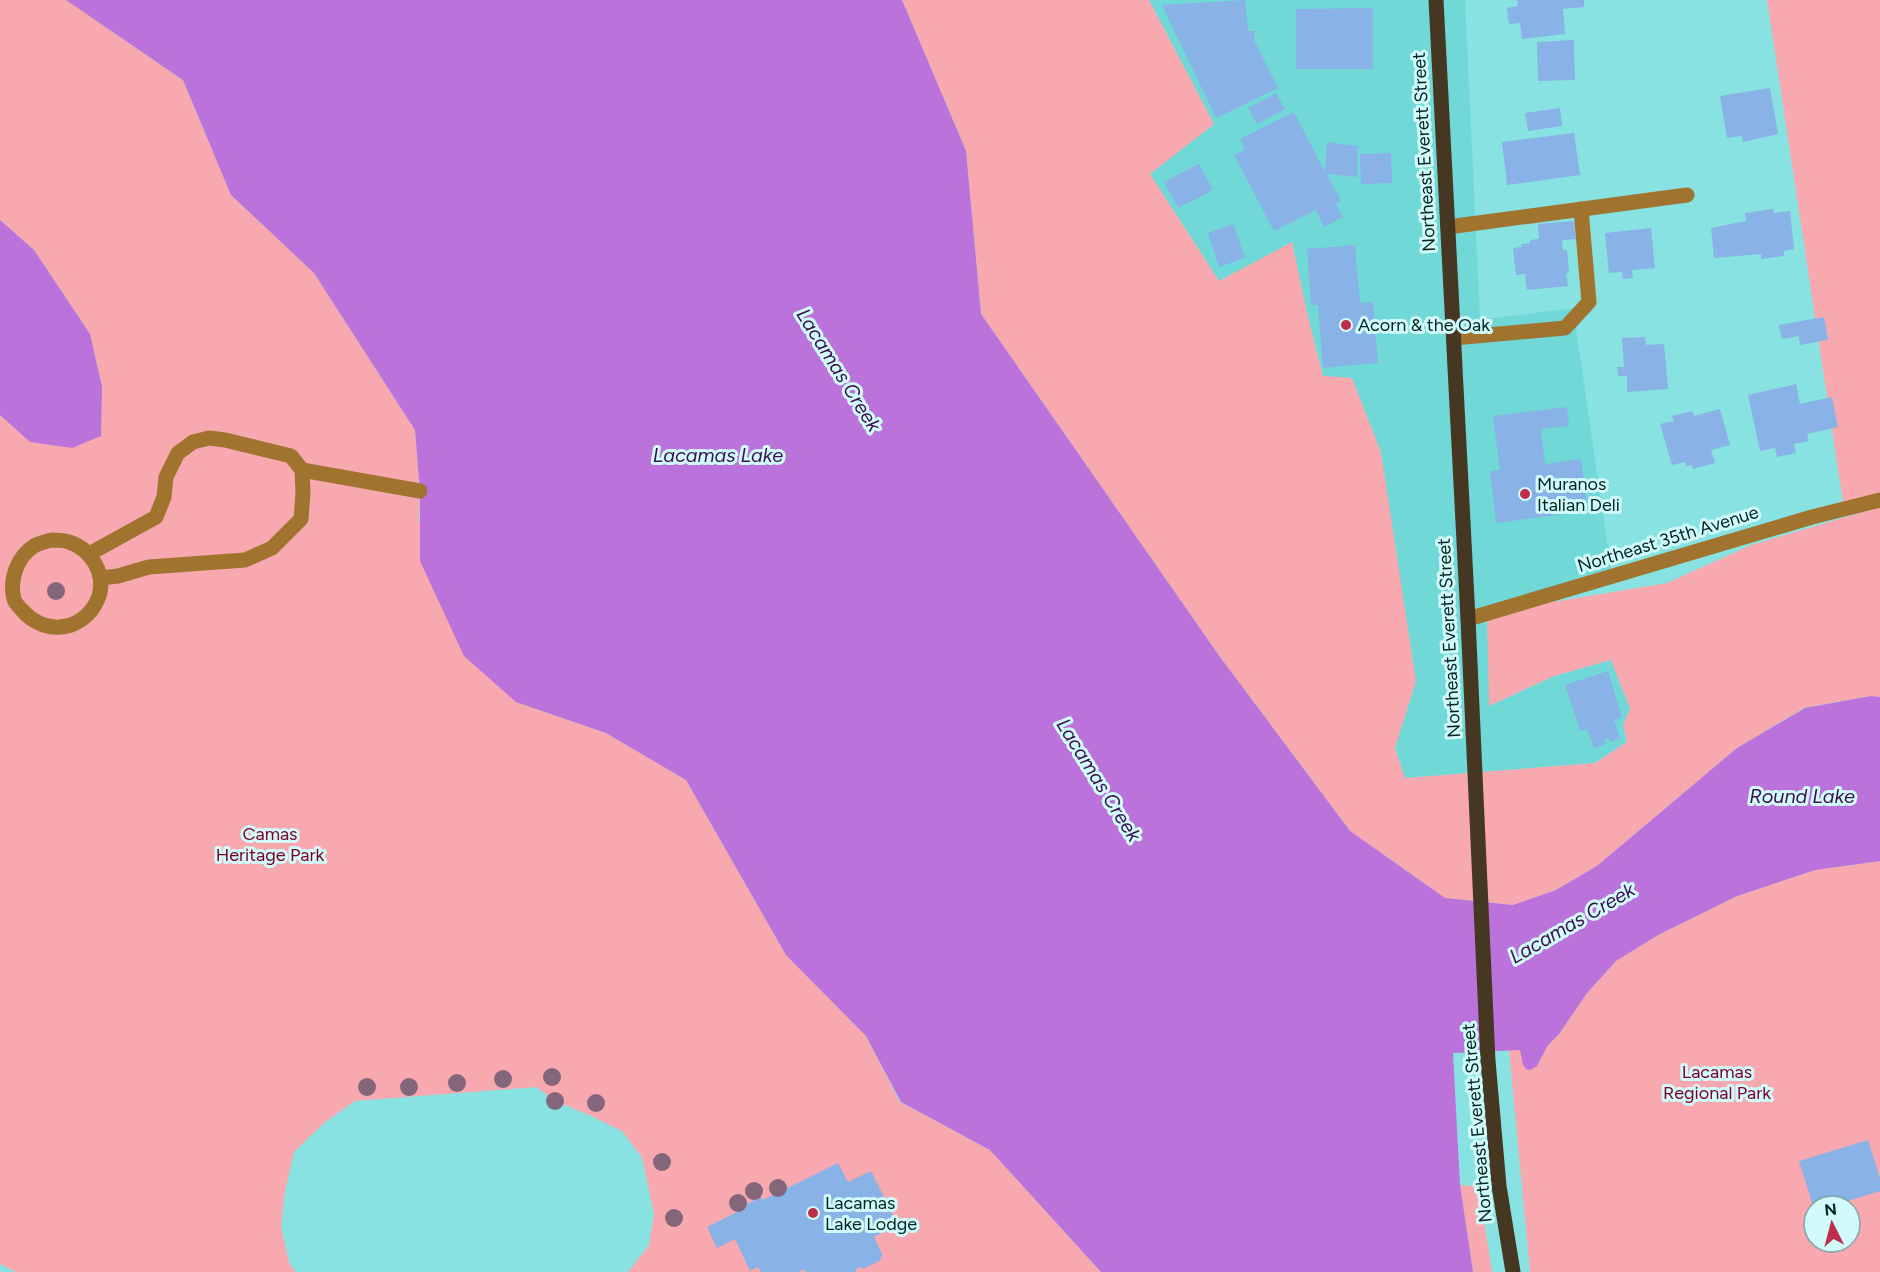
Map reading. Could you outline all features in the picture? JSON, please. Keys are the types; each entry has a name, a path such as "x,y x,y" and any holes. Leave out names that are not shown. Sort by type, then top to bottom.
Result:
{"main road":[{"name":"Northeast Everett Street","path":"1436,0 1488,1061 1499,1186 1513,1272"}],"street":[{"path":"1448,227 1687,195"},
{"path":"1454,338 1565,328 1589,302 1581,209"},
{"path":"88,554 156,517 164,497 166,477 178,453 193,442 208,438 225,440 291,456 302,470 301,519 272,548 245,560 149,567 118,576 101,578"},
{"path":"302,470 420,491"},
{"name":"Northeast 35th Avenue","path":"1468,618 1812,517 1880,500"},
{"path":"51,540 68,542 84,549 95,562 101,578 99,595 92,611 79,622 63,628 45,626 7,603 14,573 22,557 35,546 51,540"}],"shaded area":[{"path":"1149,0 1465,0 1480,320 1573,308 1612,576 1487,613 1490,706 1554,676 1612,660 1630,709 1623,725 1627,742 1595,763 1405,778 1395,748 1416,681 1323,376 1292,243 1219,281 1149,173 1214,124"}],"green space":[{"name":"Camas Heritage Park","path":"0,0 66,0 183,80 231,195 314,273 415,430 420,491 419,522 516,702 606,733 686,780 786,955 866,1036 900,1102 990,1150 1101,1272 628,1272 649,1245 654,1214 642,1158 622,1131 555,1101 536,1087 355,1101 324,1123 294,1152 285,1191 281,1227 289,1262 295,1272 16,1272 0,1264 0,415 30,442 102,387 90,334 34,250 0,220"},
{"path":"902,0 1149,0 1214,124 1150,174 1219,281 1292,242 1323,376 1352,378 1381,452 1416,681 1395,748 1405,778 1595,763 1627,742 1623,725 1630,709 1611,660 1554,676 1489,706 1487,613 1667,583 1751,545 1880,507 1880,697 1871,696 1804,708 1737,748 1597,866 1556,890 1513,905 1445,898 1350,831 1220,657 981,314 966,151"},
{"path":"1767,0 1880,0 1880,498 1844,509"},
{"name":"Lacamas Regional Park","path":"1880,861 1880,1272 1530,1272 1509,1050 1521,1050 1523,1065 1537,1066 1548,1045 1559,1034 1587,993 1616,961 1658,935 1737,896 1815,870"},
{"path":"1460,1185 1479,1187 1492,1272 1473,1272"}],"water":[{"name":"Lacamas Lake","path":"66,0 902,0 966,151 981,314 1220,657 1350,831 1445,898 1513,905 1556,890 1597,866 1737,748 1805,708 1871,696 1880,697 1880,861 1815,870 1737,896 1658,935 1616,961 1587,993 1559,1034 1548,1045 1537,1066 1530,1070 1523,1065 1520,1050 1453,1053 1460,1185 1473,1272 1101,1272 990,1150 901,1102 866,1036 786,955 686,780 606,733 516,702 464,656 420,561 420,491 415,430 314,273 231,195 183,80"},
{"path":"0,220 34,250 90,334 102,387 101,436 72,448 30,442 0,415"}],"building":[{"path":"1245,0 1248,31 1255,31 1254,40 1278,88 1216,118 1162,5"},
{"path":"1517,0 1584,0 1584,7 1563,9 1565,34 1522,39 1520,23 1509,24 1507,8 1518,6"},
{"path":"1373,8 1373,69 1296,69 1296,9"},
{"path":"1574,40 1575,80 1538,81 1537,42"},
{"path":"1770,88 1778,134 1743,142 1742,136 1727,138 1720,96"},
{"path":"1276,93 1285,109 1257,124 1248,108"},
{"path":"1560,108 1562,126 1528,131 1525,113"},
{"path":"1294,112 1325,172 1327,142 1358,146 1357,177 1327,174 1341,201 1336,204 1343,217 1324,227 1316,210 1274,231 1234,155 1245,150 1240,139"},
{"path":"1574,133 1580,175 1507,185 1502,142"},
{"path":"1391,153 1392,183 1361,184 1360,154"},
{"path":"1199,164 1213,190 1178,208 1164,182"},
{"path":"1773,209 1774,213 1790,211 1794,249 1784,251 1784,256 1761,259 1761,254 1714,258 1711,228 1746,221 1745,213"},
{"path":"1574,221 1576,239 1562,240 1563,250 1567,250 1568,286 1527,290 1525,274 1516,275 1513,248 1522,247 1521,244 1530,243 1530,240 1539,239 1538,224"},
{"path":"1233,224 1245,258 1219,267 1208,233"},
{"path":"1651,228 1655,268 1632,270 1633,278 1623,279 1622,272 1609,273 1605,233"},
{"path":"1355,245 1360,303 1373,302 1378,363 1323,368 1318,305 1311,305 1307,249"},
{"path":"1824,317 1828,340 1800,345 1799,336 1782,339 1779,325"},
{"path":"1645,337 1646,345 1664,344 1668,389 1627,392 1627,376 1618,376 1617,367 1624,367 1622,338"},
{"path":"1796,384 1800,404 1832,397 1838,427 1807,434 1809,441 1794,444 1796,453 1777,457 1775,448 1760,451 1748,395"},
{"path":"1567,407 1569,426 1541,429 1545,464 1581,459 1588,511 1496,523 1490,471 1500,470 1493,416"},
{"path":"1720,409 1730,445 1711,450 1715,463 1693,469 1692,465 1686,466 1685,462 1672,465 1660,424 1674,421 1672,416 1692,411 1694,416"},
{"path":"1608,671 1622,717 1614,720 1620,738 1610,742 1608,738 1604,740 1606,744 1594,748 1587,729 1580,731 1565,685"},
{"path":"1868,1140 1880,1178 1880,1191 1862,1197 1862,1194 1809,1194 1799,1161"},
{"name":"Lacamas Lake Lodge","path":"838,1163 848,1182 871,1171 898,1225 874,1237 883,1256 881,1260 863,1269 862,1267 856,1269 856,1272 806,1272 804,1269 799,1272 761,1272 758,1267 750,1271 735,1239 717,1248 707,1227 745,1208 743,1206 761,1197 763,1200"}],"place":[{"name":"Acorn & the Oak","path":"1346,325"},
{"name":"Muranos Italian Deli","path":"1525,494"},
{"name":"Lacamas Lake Lodge","path":"813,1213"}],"water label":[{"name":"Lacamas Creek","path":"839,370"},
{"name":"Lacamas Creek","path":"1099,780"},
{"name":"Round Lake","path":"1802,796"},
{"name":"Lacamas Creek","path":"1572,923"}]}
